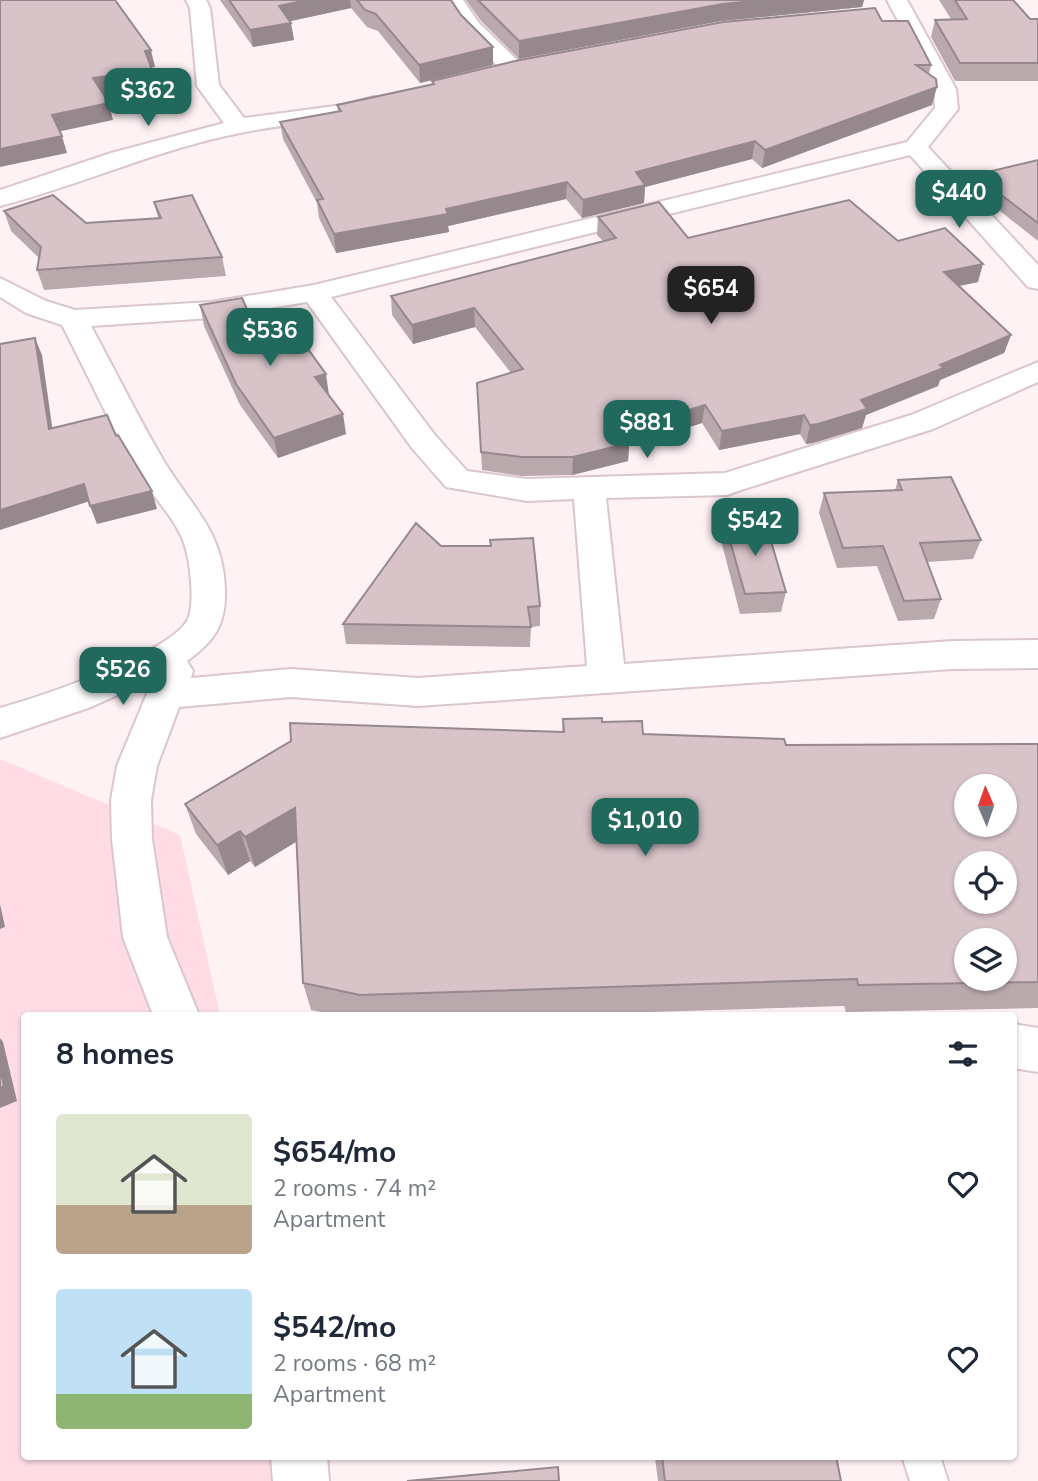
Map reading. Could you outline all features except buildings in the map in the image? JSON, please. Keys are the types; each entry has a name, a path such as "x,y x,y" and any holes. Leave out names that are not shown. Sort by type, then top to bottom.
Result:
{"street":[{"path":"196,0 200,8 208,86 238,126"},
{"path":"453,0 471,27 513,69"},
{"path":"0,286 36,307 73,319 198,312 314,293 915,147 947,109 946,89 893,9"},
{"path":"487,76 540,64"},
{"path":"0,198 120,159 238,126 344,112 396,99"},
{"path":"915,147 1038,281"},
{"path":"314,293 423,441 457,480 527,490 727,484 922,422 1038,371"},
{"path":"73,319 155,473 192,523 203,547 207,580 204,624 185,647 138,766 131,800 132,839 145,937 175,1012"},
{"path":"589,488 607,679"},
{"path":"0,723 25,717 185,647"},
{"path":"166,694 291,683 418,692 953,655 1038,654"},
{"path":"1017,1047 1038,1050"},
{"path":"299,1460 300,1481"}],"lane":[{"path":"922,1460 929,1481"}],"shaded area":[{"path":"0,759 180,835 219,1012 21,1012 21,1460 317,1460 318,1481 0,1481"}]}
